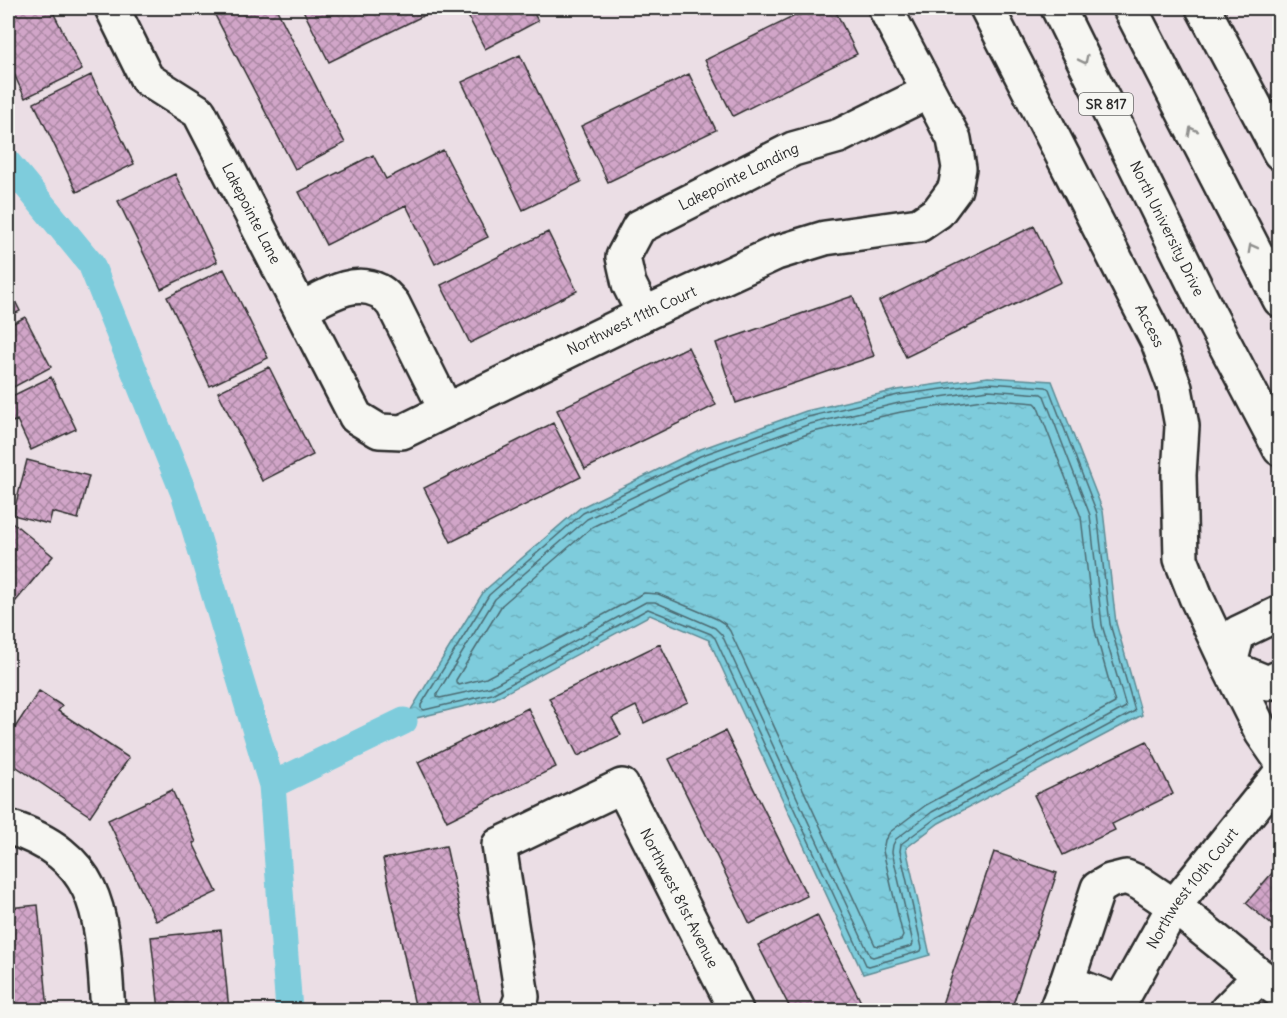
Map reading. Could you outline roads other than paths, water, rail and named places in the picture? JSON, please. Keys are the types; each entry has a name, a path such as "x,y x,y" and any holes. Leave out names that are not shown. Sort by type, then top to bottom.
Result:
{"street":[{"path":"885,8 928,92"},
{"name":"Access","path":"987,8 1158,342 1176,388 1182,426 1179,496 1181,559 1229,667 1262,733 1280,759"},
{"name":"North University Drive","path":"1058,8 1206,308 1280,448"},
{"path":"1130,8 1280,300"},
{"path":"1203,8 1275,138"},
{"name":"Lakepointe Lane","path":"119,19 147,79 199,112 356,417"},
{"name":"Northwest 11th Court","path":"356,417 379,431 402,432 644,314 776,253 825,238 919,225 938,212 955,189 959,168 954,139 928,92"},
{"name":"Lakepointe Landing","path":"644,314 629,284 623,257 639,227 794,149 840,136 928,92"},
{"path":"301,309 342,289 361,286 379,291 393,304 446,410"},
{"path":"1206,308 1238,339 1280,403"},
{"path":"1280,613 1238,633 1229,667 1268,682 1280,677"},
{"name":"Northwest 10th Court","path":"1118,1007 1174,906 1280,774"},
{"name":"Northwest 81st Avenue","path":"518,1011 522,997 499,844 622,786 736,1011"},
{"path":"8,827 34,836 64,856 82,877 98,911 102,928 108,1011"},
{"path":"1118,1007 1061,996 1098,888 1110,881 1126,877 1140,883 1174,906 1270,984 1227,1011"}],"water":[{"path":"988,377 1052,381 1103,511 1116,623 1142,715 939,823 906,848 930,955 863,974 709,640 650,615 494,699 404,721 484,591 580,508 698,450 806,411 897,390"}],"waterway":[{"path":"8,163 91,264 185,496 272,785 289,1010"},
{"path":"272,785 404,721"}]}
